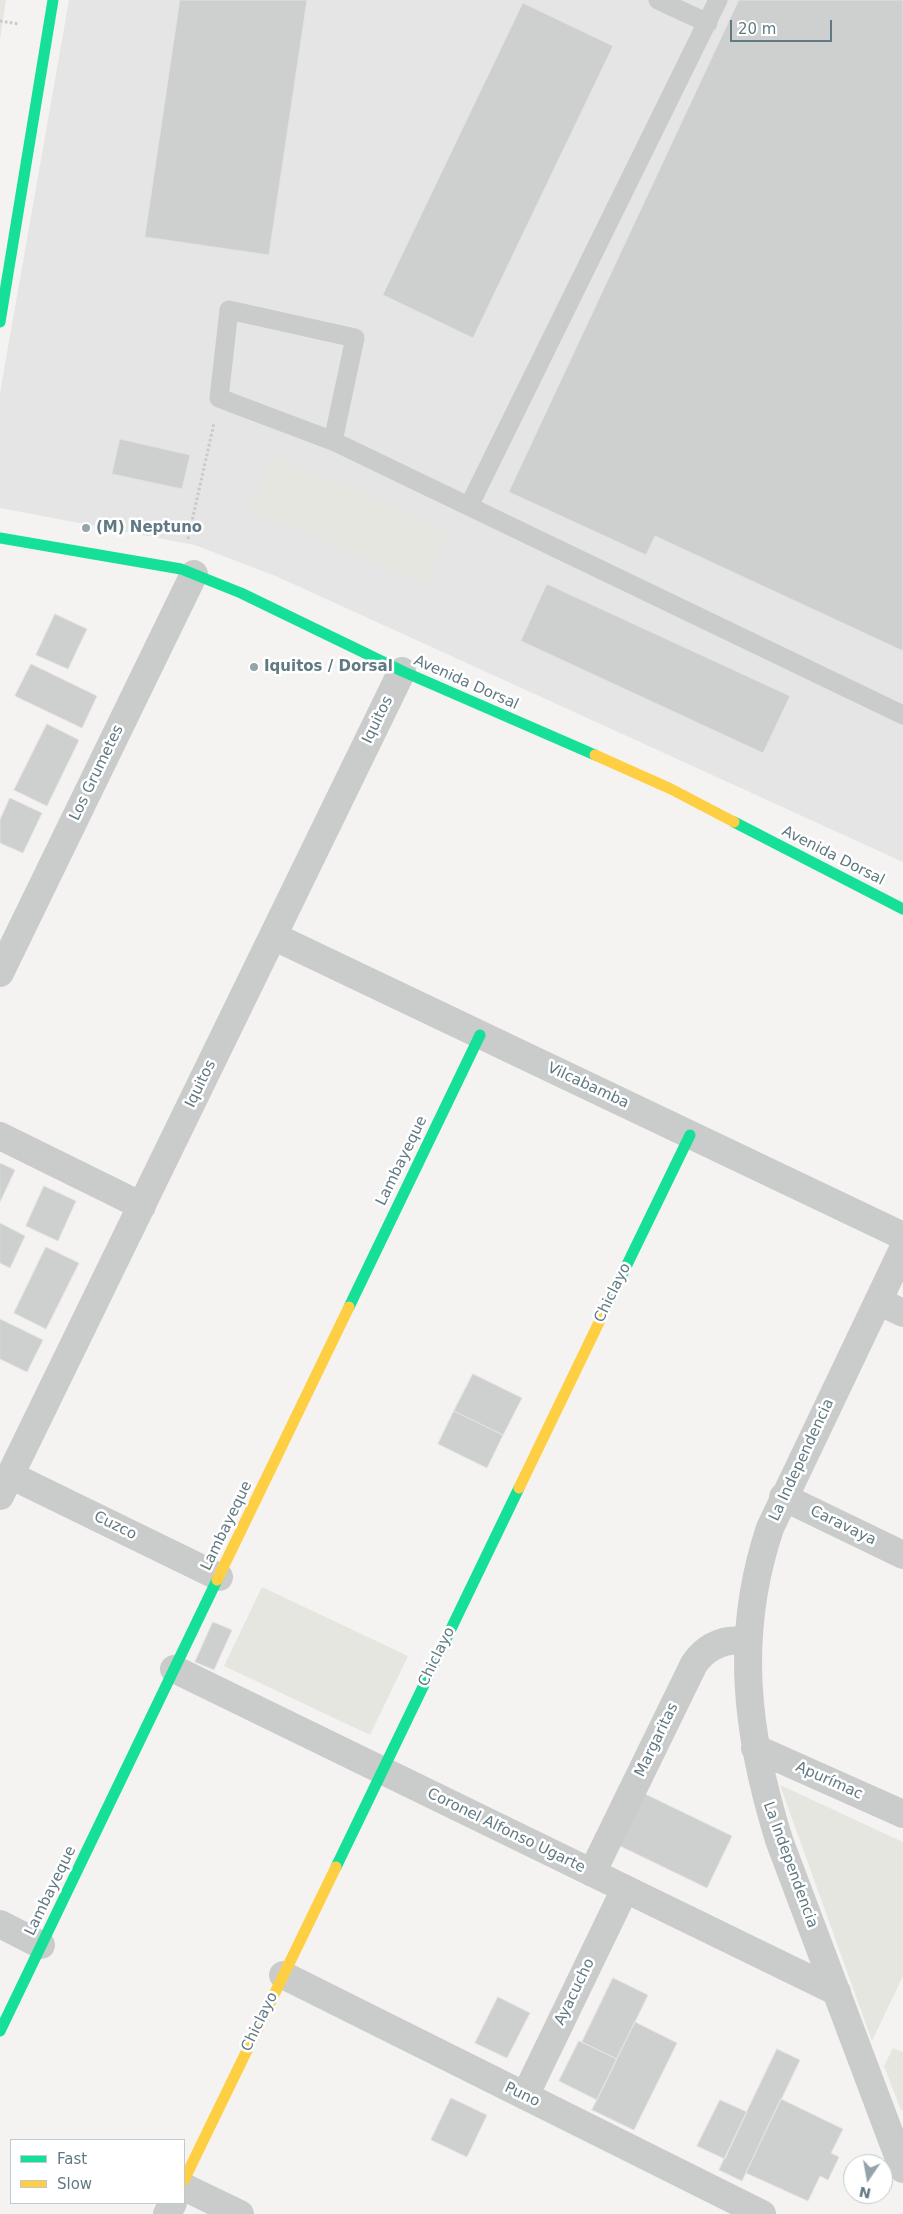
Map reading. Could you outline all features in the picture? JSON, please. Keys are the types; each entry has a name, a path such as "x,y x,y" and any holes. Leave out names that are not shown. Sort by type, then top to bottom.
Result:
{"street":[{"path":"0,322 53,0"},
{"name":"Avenida Dorsal","path":"0,538 188,571 241,594 402,671 671,790 903,909"},
{"name":"Los Grumetes","path":"0,973 188,571"},
{"name":"Iquitos","path":"5,1486 402,671"},
{"name":"Vilcabamba","path":"273,936 903,1236"},
{"name":"Lambayeque","path":"0,2030 480,1035"},
{"name":"Chiclayo","path":"185,2178 690,1135"},
{"path":"0,1136 142,1206"},
{"name":"La Independencia","path":"903,1249 783,1497 759,1560 751,1601 748,1641 748,1680 755,1748 766,1799 779,1840 837,1992 892,2117 903,2169"},
{"path":"878,1301 903,1313"},
{"name":"Cuzco","path":"5,1486 219,1577"},
{"name":"Caravaya","path":"783,1497 903,1556"},
{"name":"Margaritas","path":"592,1873 694,1664 700,1656 718,1643 728,1640 748,1641"},
{"name":"Coronel Alfonso Ugarte","path":"174,1669 837,1992"},
{"name":"Apurímac","path":"755,1748 903,1814"},
{"name":"Ayacucho","path":"524,2096 625,1889"},
{"path":"0,1924 41,1945"},
{"name":"Puno","path":"283,1975 762,2214"},
{"path":"185,2187 240,2214"}],"lane":[{"path":"658,0 708,23"},
{"path":"469,506 718,0"},
{"path":"333,441 355,338 229,310 219,398 333,441 903,715"}],"path":[{"path":"188,571 219,398"}],"shaded area":[{"path":"0,0 6,0 0,40"},
{"path":"69,0 903,0 903,862 278,577 195,545 0,508 0,393"},
{"path":"273,457 449,530 426,583 250,510"},
{"path":"262,1587 408,1656 370,1735 224,1666"},
{"path":"780,1785 903,1842 903,1976 872,2041"},
{"path":"893,2048 903,2052 903,2111 884,2066"}],"building":[{"path":"180,0 307,0 269,255 145,237"},
{"path":"739,0 903,0 903,651 655,536 646,555 509,492"},
{"path":"523,3 613,46 473,338 383,295"},
{"path":"120,439 190,455 182,489 112,474"},
{"path":"547,584 790,696 763,753 521,641"},
{"path":"55,614 87,629 68,669 36,655"},
{"path":"31,664 97,696 82,728 15,696"},
{"path":"47,724 79,740 47,806 14,790"},
{"path":"10,798 42,813 23,853 0,843 0,820"},
{"path":"0,1163 15,1170 0,1202"},
{"path":"44,1186 76,1201 58,1241 26,1226"},
{"path":"0,1223 25,1236 10,1268 0,1263"},
{"path":"46,1247 79,1263 46,1329 14,1313"},
{"path":"0,1319 43,1340 27,1372 0,1359"},
{"path":"473,1374 522,1398 503,1435 454,1411"},
{"path":"454,1411 503,1435 487,1468 438,1444"},
{"path":"213,1622 232,1630 214,1670 195,1662"},
{"path":"643,1793 732,1836 707,1888 618,1845"},
{"path":"613,1978 648,1995 617,2059 582,2042"},
{"path":"498,1997 530,2013 507,2058 475,2043"},
{"path":"635,2022 677,2043 634,2130 592,2110"},
{"path":"579,2041 617,2059 597,2100 559,2081"},
{"path":"777,2049 800,2060 742,2181 719,2170"},
{"path":"451,2098 487,2115 467,2157 431,2140"},
{"path":"781,2099 843,2129 831,2153 839,2157 828,2180 820,2176 808,2201 746,2173"},
{"path":"720,2100 747,2112 725,2159 697,2146"}],"traffic: fast":[{"path":"0,322 53,0"},
{"path":"0,538 181,569 241,593 402,671 595,755"},
{"path":"734,822 903,909"},
{"path":"349,1307 480,1035"},
{"path":"603,1314 690,1135"},
{"path":"336,1867 519,1488"},
{"path":"0,2031 217,1580"}],"traffic: slow":[{"path":"595,755 671,789 734,822"},
{"path":"217,1580 349,1307"},
{"path":"519,1488 603,1314"},
{"path":"185,2178 336,1867"}],"place":[{"name":"(M) Neptuno","path":"86,528"},
{"name":"Iquitos / Dorsal","path":"254,667"}]}
